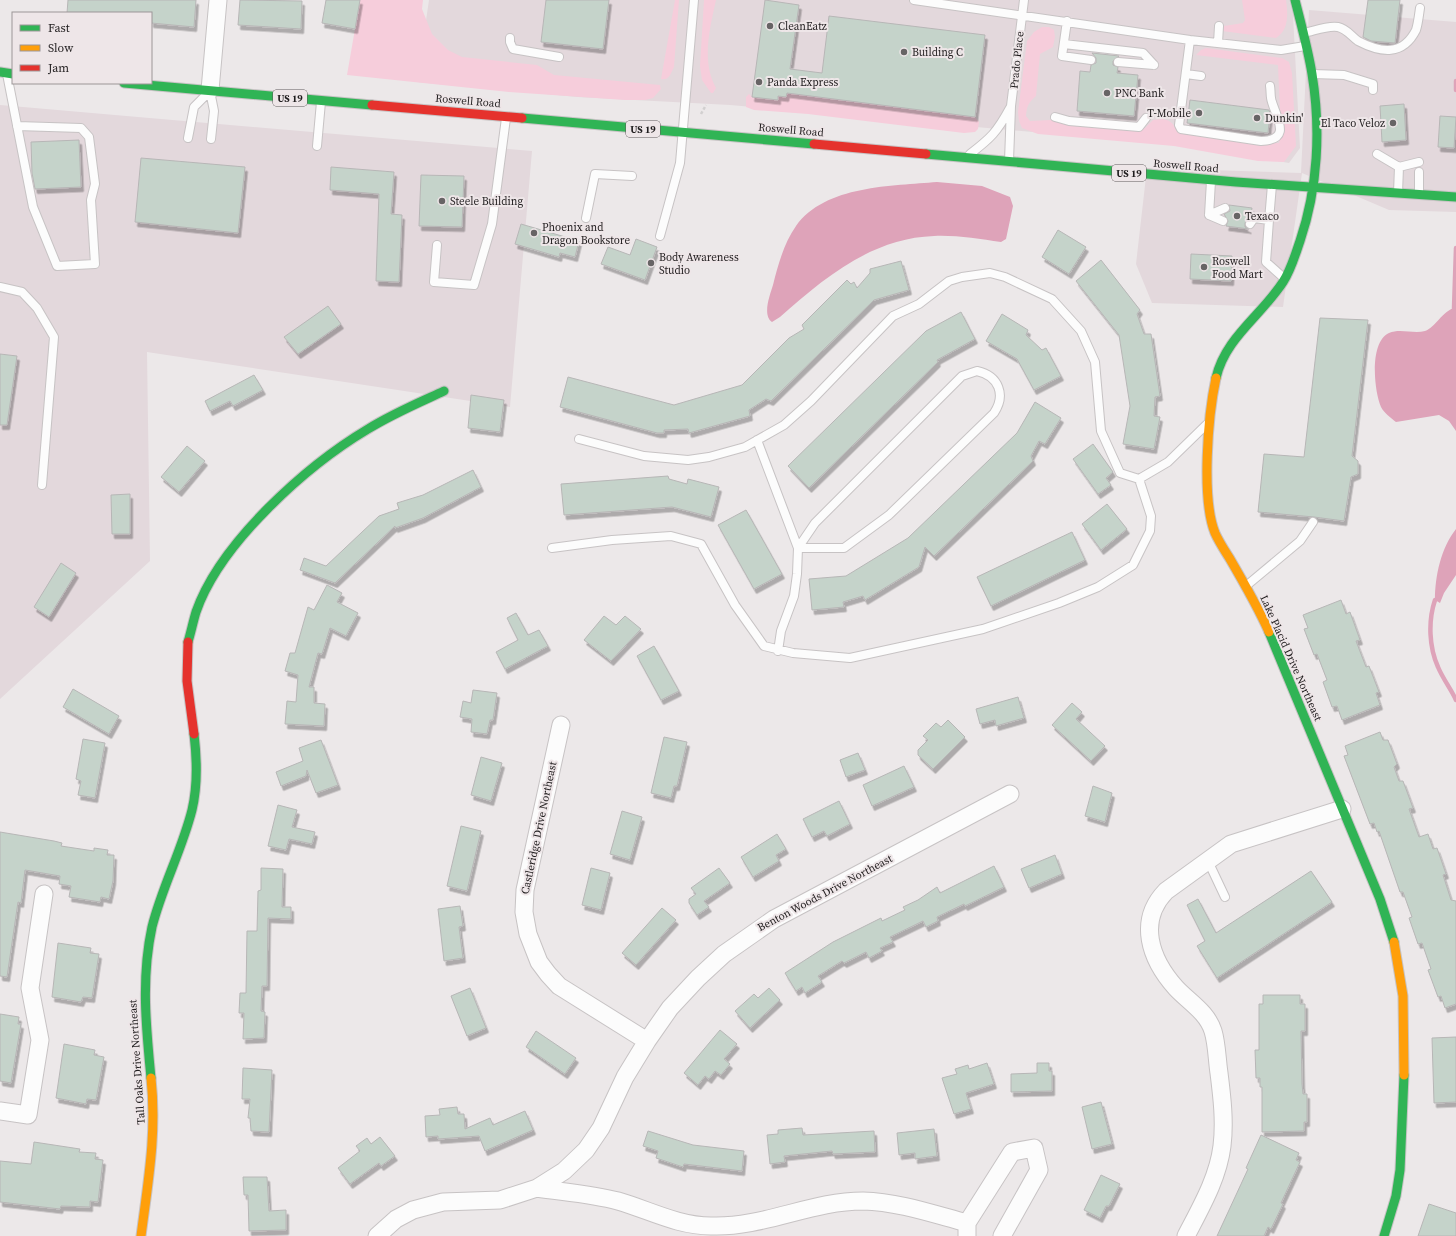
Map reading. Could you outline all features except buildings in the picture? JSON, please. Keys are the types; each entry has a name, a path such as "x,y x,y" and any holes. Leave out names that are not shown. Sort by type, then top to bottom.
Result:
{"street":[{"path":"210,90 218,0"},
{"name":"Lake Placid Drive Northeast","path":"1295,0 1312,74 1317,132 1317,153 1308,217 1285,279 1277,291 1234,339 1224,356 1215,380 1210,405 1207,497 1209,513 1215,533 1261,613 1385,913 1394,942 1403,996 1405,1052 1400,1170 1396,1196 1384,1236"},
{"name":"Roswell Road","path":"136,84 1211,180 1456,197"},
{"name":"Tall Oaks Drive Northeast","path":"141,1236 154,1130 153,1098 144,1011 146,973 150,940 157,908 187,830 195,794 196,752 186,669 188,642 196,612 207,586 223,560 260,518 295,483 329,456 365,431 405,409 444,391"},
{"name":"Castleridge Drive Northeast","path":"561,725 525,890 524,912 528,934 539,962 559,986 647,1041"},
{"name":"Benton Woods Drive Northeast","path":"377,1236 396,1219 412,1210 443,1202 500,1200 537,1188 564,1171 586,1150 601,1128 625,1077 647,1041 670,1008 698,978 724,954 774,918 1010,794"},
{"path":"1186,1236 1207,1196 1216,1173 1222,1146 1223,1107 1213,1031 1205,1015 1175,987 1158,962 1149,935 1151,912 1162,896 1231,844 1342,809"},
{"path":"0,1111 28,1115 40,1040 30,988 44,894"},
{"path":"537,1188 616,1201 672,1220 708,1226 748,1224 832,1204 863,1201 896,1204 967,1230 1012,1152 1034,1148 1039,1170 1002,1236"}],"lane":[{"path":"660,236 678,174 694,0"},
{"path":"914,0 1022,14 1190,40 1281,50 1305,46"},
{"name":"Prado Place","path":"1009,162 1011,106 1024,0"},
{"path":"1303,34 1336,27 1345,29 1356,40 1372,47 1393,50 1401,48 1416,29 1420,8"},
{"path":"1067,21 1062,56 1091,60"},
{"path":"1218,43 1219,26"},
{"path":"510,38 513,49 559,57"},
{"path":"1190,40 1179,125 1181,129 1208,134 1269,141 1275,138 1278,134 1281,124 1272,101 1270,86"},
{"path":"1064,44 1143,53 1154,65 1118,62"},
{"path":"7,73 17,126 33,207 56,266 95,264 91,200 95,184 89,136 81,128 17,126"},
{"path":"1186,74 1201,76"},
{"path":"1312,74 1344,75 1373,87"},
{"path":"188,138 194,107 210,90"},
{"path":"210,90 214,110 211,139"},
{"path":"317,146 322,101"},
{"name":"Prado Place","path":"965,158 991,138 998,130 1011,106"},
{"path":"437,245 434,282 474,285 492,224 506,117"},
{"path":"1055,117 1069,121 1139,127 1146,118"},
{"path":"1377,154 1399,167 1419,162"},
{"path":"1398,194 1399,167"},
{"path":"1419,172 1419,195"},
{"path":"586,218 595,174 632,176"},
{"path":"1209,214 1211,180"},
{"path":"1272,185 1266,262 1285,279"},
{"path":"1209,214 1225,208"},
{"path":"1209,214 1223,221"},
{"path":"1252,218 1269,220"},
{"path":"578,439 644,456 688,460 709,457 745,446 784,425 812,401 894,316 919,304 949,280 962,276 990,273 1004,277 1052,299 1081,331 1095,362 1101,431 1120,473 1139,479 1168,462 1209,421"},
{"path":"0,287 22,292 37,308 54,337 42,485"},
{"path":"977,371 992,377 1000,391 1001,399 994,413 889,515 844,548 798,548 815,523 962,376 977,371"},
{"path":"757,440 798,548 794,596 781,631 778,651"},
{"path":"552,548 612,540 671,536 701,544 735,605 764,646 778,651 850,658 983,629 1059,603 1098,587 1133,565 1150,531 1151,516 1139,479"},
{"path":"1246,586 1300,541 1313,522"},
{"path":"1208,861 1225,897"}],"path":[{"path":"701,114 706,105"}],"shaded area":[{"path":"360,0 423,0 422,9 432,34 448,50 462,57 537,65 554,75 660,85 661,89 653,98 645,100 625,100 509,92 347,75"},
{"path":"429,0 1289,0 1293,15 1300,148 1289,163 1188,146 730,105 578,97 417,82"},
{"path":"675,0 679,0 674,67 668,78 661,79"},
{"path":"704,0 716,0 708,44 711,78 716,88 713,93 711,93 702,80 700,66"},
{"path":"1242,0 1286,0 1287,21 1280,35 1276,38 1222,31 1224,26 1243,23 1245,20"},
{"path":"1309,10 1456,22 1456,212 1389,210 1302,173 1283,307 1152,303 1136,264 1147,168 1301,173"},
{"path":"1042,27 1049,27 1054,30 1055,37 1053,47 1040,54 1036,96 1027,107 1026,113 1026,116 1030,121 1051,120 1140,129 1145,128 1153,120 1160,119 1169,121 1180,132 1185,134 1279,143 1283,123 1280,112 1278,65 1196,55 1201,50 1206,48 1282,58 1289,62 1292,73 1296,146 1284,162 1258,161 1174,146 1038,134 1022,128 1019,121 1018,112 1027,41 1034,32"},
{"path":"787,93 975,117 979,122 978,129 975,132 964,133 808,114 754,110 746,107 746,97 749,94 752,97 777,100 778,96 786,97"},
{"path":"0,105 532,151 510,407 147,352 150,561 0,699"},
{"path":"937,182 982,186 1010,197 1013,206 1006,239 1001,242 959,237 934,236 911,238 890,244 870,252 850,263 814,288 780,317 772,322 769,319 767,310 769,299 782,254 796,226 809,213 824,202 861,190"},
{"path":"1456,307 1456,431 1449,421 1439,415 1396,422 1381,407 1376,390 1375,367 1378,346 1383,338 1389,333 1402,331 1420,332 1429,329 1446,312"},
{"path":"1456,529 1456,575 1444,593 1440,603 1435,600 1436,581 1446,545"}],"waterway":[{"path":"1456,81 1456,90"},
{"path":"1454,308 1456,248"},
{"path":"1435,600 1430,625 1431,643 1440,671 1456,700"}],"traffic: fast":[{"path":"1216,378 1227,351 1235,339 1265,306 1286,277 1300,241 1311,200 1317,137 1315,95 1312,74 1295,0"},
{"path":"0,72 12,74"},
{"path":"135,84 372,105"},
{"path":"522,118 814,144"},
{"path":"926,154 1236,182 1456,197"},
{"path":"188,642 196,612 208,586 224,560 268,508 318,464 368,429 386,418 444,391"},
{"path":"1269,632 1380,899 1394,942"},
{"path":"151,1078 146,1002 146,965 156,912 183,840 194,801 196,772 194,734"},
{"path":"1384,1236 1396,1196 1400,1170 1404,1075"}],"traffic: slow":[{"path":"1216,378 1210,413 1207,456 1208,499 1211,518 1215,533 1251,595 1269,632"},
{"path":"1394,942 1403,996 1404,1075"},
{"path":"141,1236 151,1157 153,1118 151,1078"}],"traffic: jam":[{"path":"372,105 522,118"},
{"path":"814,144 926,154"},
{"path":"188,642 187,681 194,734"}],"place":[{"name":"CleanEatz","path":"770,26"},
{"name":"Building C","path":"904,52"},
{"name":"Panda Express","path":"759,82"},
{"name":"PNC Bank","path":"1107,93"},
{"name":"T-Mobile","path":"1199,113"},
{"name":"Dunkin'","path":"1257,118"},
{"name":"El Taco Veloz","path":"1393,123"},
{"name":"Steele Building","path":"442,201"},
{"name":"Texaco","path":"1237,216"},
{"name":"Phoenix and Dragon Bookstore","path":"534,233"},
{"name":"Body Awareness Studio","path":"651,263"},
{"name":"Roswell Food Mart","path":"1204,267"}]}
